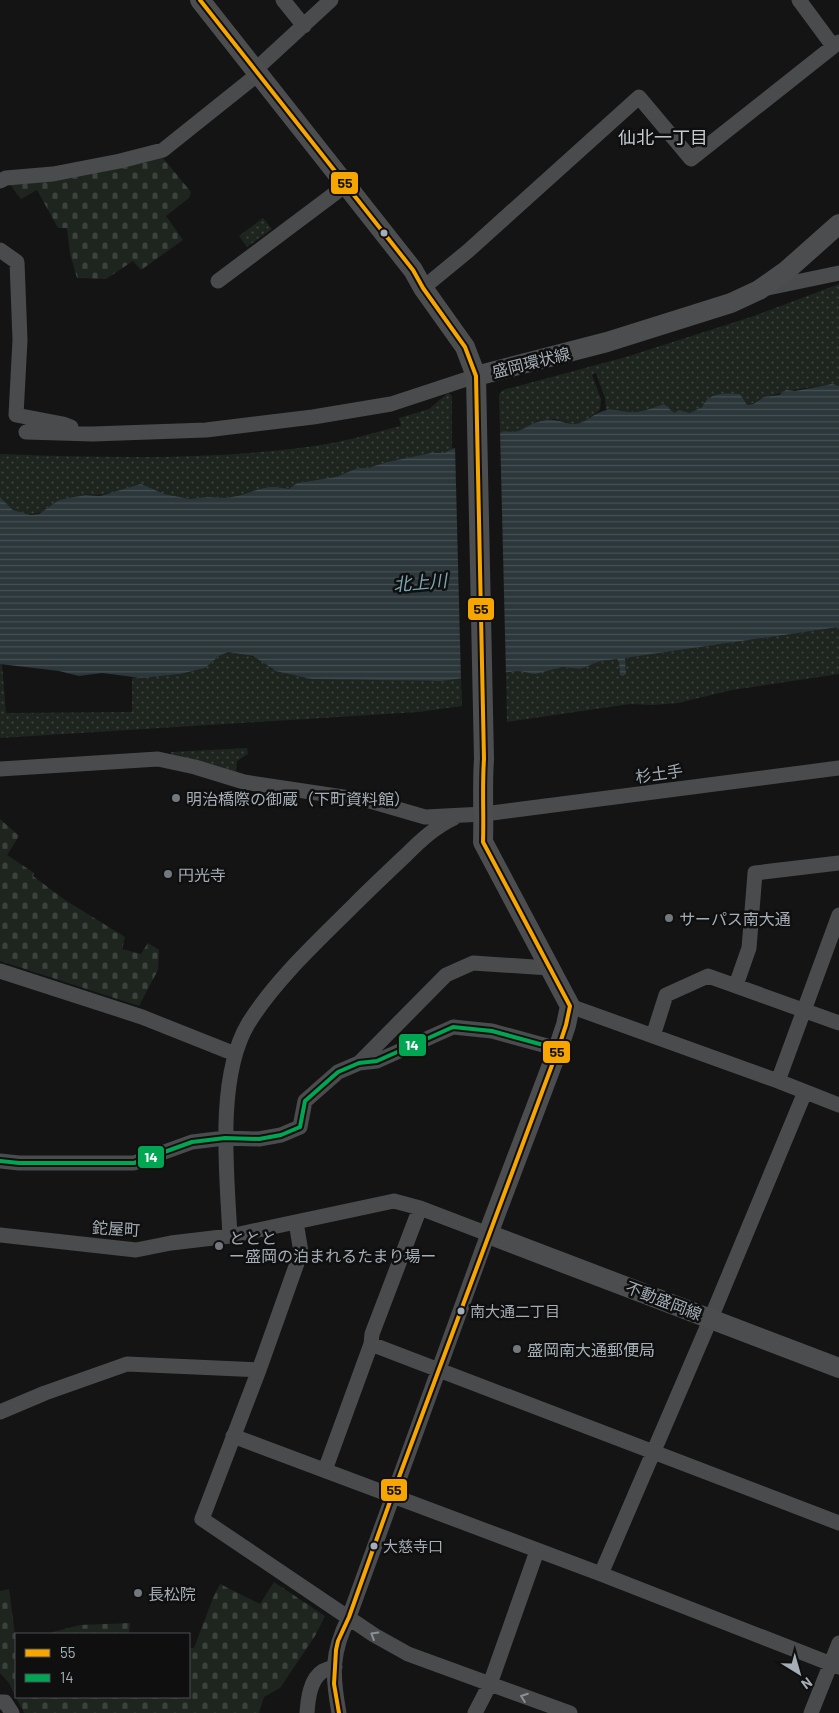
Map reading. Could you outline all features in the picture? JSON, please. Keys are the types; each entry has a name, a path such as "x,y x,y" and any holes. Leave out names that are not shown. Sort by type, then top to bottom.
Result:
{"main road":[{"name":"盛岡環状線","path":"200,0 413,270 423,288 465,347 476,384 731,303 759,290 786,271 839,224"},
{"path":"476,384 484,759 482,778 483,842 570,1006 558,1049 488,1234"},
{"name":"不動盛岡線","path":"488,1234 839,1368"}],"street":[{"path":"283,0 304,26"},
{"path":"0,181 6,178 53,174 120,162 163,150 256,72 331,0"},
{"path":"423,288 468,251 639,97 691,160 836,44 799,0"},
{"path":"218,281 346,185"},
{"path":"0,250 18,262 20,340 16,415 64,424 85,433"},
{"path":"759,290 839,274"},
{"path":"26,432 85,433 206,430 313,417 391,404 476,384"},
{"name":"杉土手","path":"0,768 158,759 196,767 244,782 370,800 425,817 484,814 839,768"},
{"path":"412,813 425,823 428,834"},
{"path":"230,1236 225,1138 228,1100 235,1054 247,1025 262,1003 326,934 439,824 459,815"},
{"path":"736,985 749,948 755,873 839,864"},
{"path":"778,1081 839,916"},
{"path":"359,1063 446,975 473,963 550,968"},
{"path":"0,971 142,1017 235,1054"},
{"path":"653,1036 666,996 708,976 839,1022"},
{"path":"570,1006 839,1105"},
{"path":"0,1161 20,1163 134,1163 192,1142 225,1138 259,1139 281,1135 300,1127 305,1101 338,1072 359,1063 377,1061 453,1027 492,1031 558,1049"},
{"path":"601,1574 711,1318 805,1092"},
{"name":"鉈屋町","path":"0,1235 136,1250 172,1243 230,1236 394,1201 420,1208 488,1234"},
{"path":"326,1470 371,1344 372,1334 420,1208"},
{"path":"296,1222 301,1252 202,1520 374,1635 408,1654 570,1713"},
{"path":"340,1713 334,1684 338,1641 349,1617 488,1234"},
{"path":"371,1344 839,1523"},
{"path":"0,1412 45,1393 127,1364 259,1370"},
{"path":"233,1436 601,1574 835,1665"},
{"path":"475,1713 490,1684 537,1551"},
{"path":"811,1713 835,1665 839,1643"},
{"path":"307,1713 308,1699 313,1682 322,1671 335,1666"},
{"path":"0,1702 5,1702 12,1713"}],"green space":[{"path":"158,157 163,158 191,192 189,198 166,216 183,240 141,270 133,261 106,279 77,278 70,254 67,228 58,228 37,190 21,199 9,183"},
{"path":"263,218 272,229 247,247 239,236"},
{"path":"839,284 839,386 832,385 788,391 747,405 705,401 702,407 690,413 679,410 674,413 658,409 631,413 606,410 605,398 596,373 592,375 601,399 600,410 583,423 572,424 554,419 538,421 525,429 513,433 505,431 500,433 499,394 503,390 626,357 754,316"},
{"path":"448,393 452,396 452,449 444,453 431,453 368,468 358,468 336,477 297,483 289,489 269,487 226,498 190,499 164,494 107,493 75,498 32,514 14,510 0,497 0,454 82,457 204,456 327,444 401,426 399,418 429,409"},
{"path":"839,627 839,674 732,690 678,703 630,704 507,722 506,673 518,671 527,673 562,667 580,669 601,661 617,659 619,661 620,675 626,674 625,658"},
{"path":"228,652 260,659 275,671 305,676 335,679 429,681 461,677 462,706 418,712 0,738 0,664 2,664 6,713 132,712 132,678 180,674 205,668 219,656"},
{"path":"247,748 248,754 237,761 236,774 171,757 171,752"},
{"path":"0,819 19,836 7,855 34,873 33,876 65,900 125,937 122,949 141,954 148,943 159,950 158,970 139,1006 0,961"},
{"path":"274,1582 325,1616 315,1636 280,1688 264,1697 259,1713 24,1713 16,1698 190,1698 190,1648 194,1648 220,1584 260,1604"},
{"path":"9,1589 15,1634 15,1695 9,1683 0,1673 0,1591"},
{"path":"130,1623 129,1633 49,1633 80,1625"}],"water":[{"name":"北上川","path":"832,384 839,386 839,627 625,658 626,674 623,676 620,675 617,659 601,661 580,669 562,667 535,674 518,671 441,681 312,679 275,671 253,656 228,652 219,656 205,668 180,674 141,678 102,673 79,676 59,671 0,664 0,497 13,510 31,515 39,514 59,500 85,495 100,496 141,484 164,494 190,499 226,498 269,487 289,489 297,483 336,477 358,468 368,468 431,453 444,453 505,431 516,432 541,421 555,420 575,424 607,410 638,412 664,404 674,413 679,410 690,413 702,407 708,398 718,394 740,394 747,405 753,404 764,397 779,395 786,390 795,391"}],"pier":[{"path":"500,431 506,676 461,680 455,445"}],"transit line":[{"name":"55","path":"200,0 413,270 423,288 465,347 476,376 484,759 483,842 570,1006 558,1049 349,1617 338,1641 334,1684 339,1713"},
{"name":"14","path":"0,1161 19,1163 134,1163 192,1142 225,1138 259,1139 281,1135 300,1127 305,1101 338,1072 359,1063 377,1061 453,1027 492,1031 558,1049"}],"place":[{"name":"明治橋際の御蔵（下町資料館）","path":"176,798"},
{"name":"円光寺","path":"168,874"},
{"name":"サーパス南大通","path":"669,918"},
{"name":"ととと ー盛岡の泊まれるたまり場ー","path":"219,1246"},
{"name":"南大通二丁目","path":"461,1311"},
{"name":"盛岡南大通郵便局","path":"517,1349"},
{"name":"大慈寺口","path":"374,1546"},
{"name":"長松院","path":"138,1593"}],"district":[{"name":"仙北一丁目","path":"663,137"}]}
